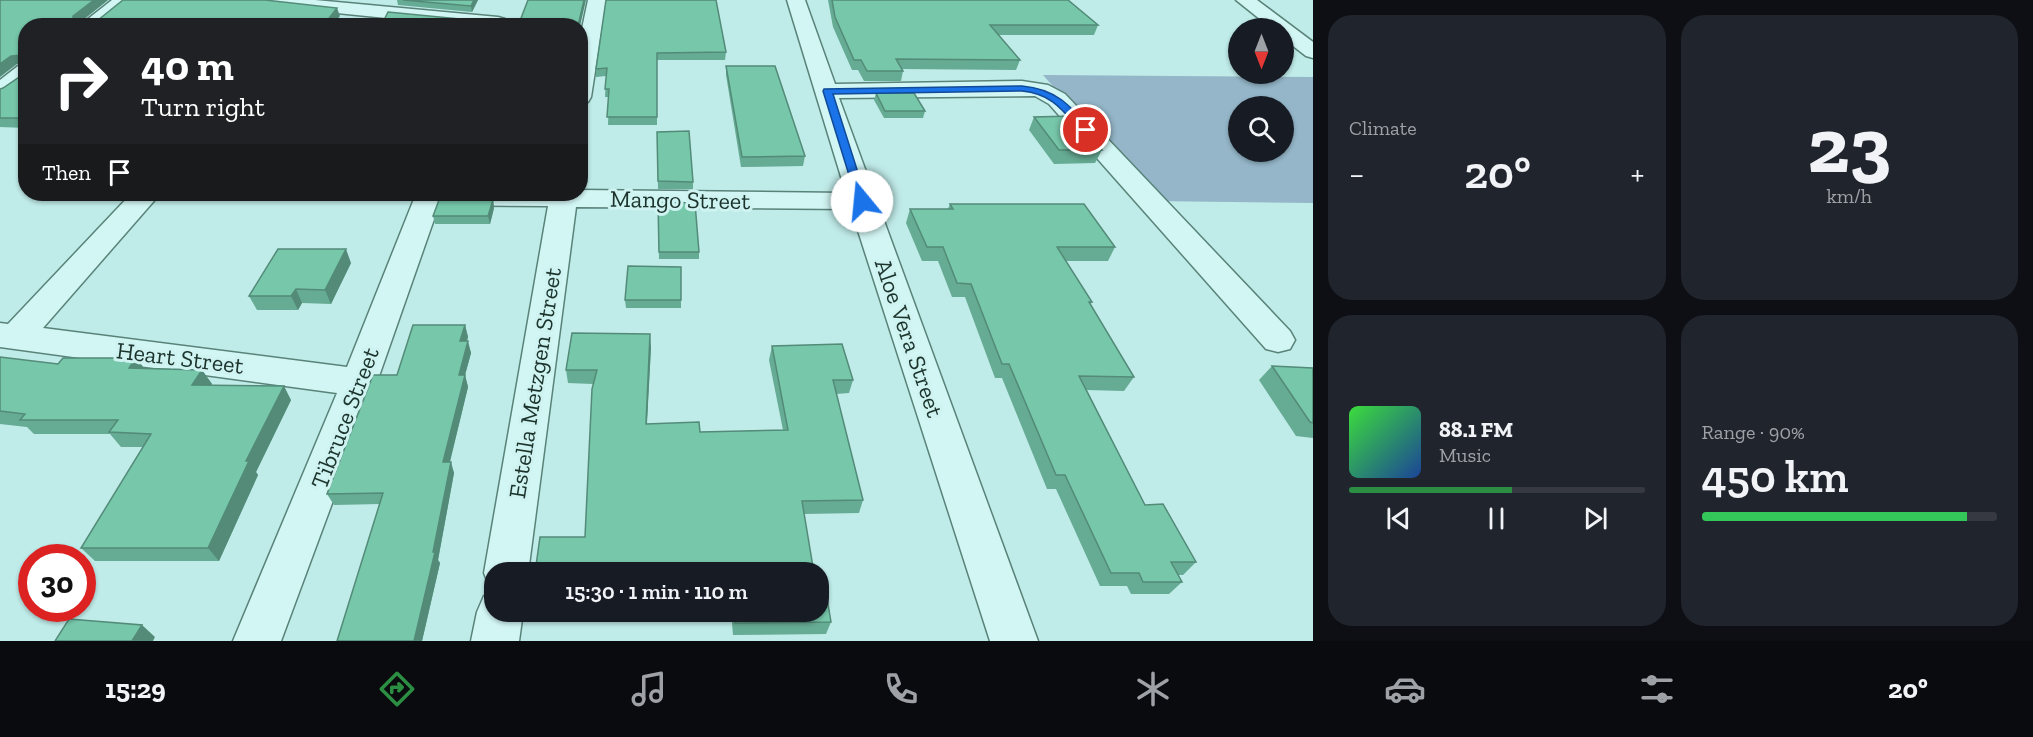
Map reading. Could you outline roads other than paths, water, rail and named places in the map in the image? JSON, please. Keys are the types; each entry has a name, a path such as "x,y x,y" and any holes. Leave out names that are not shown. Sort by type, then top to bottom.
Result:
{"street":[{"path":"99,18 124,0"},
{"path":"258,0 486,18"},
{"path":"588,51 597,0"},
{"name":"Aloe Vera Street","path":"796,0 862,201 1014,641"},
{"path":"1245,0 1269,18"},
{"path":"305,18 316,6"},
{"path":"1294,37 1313,52"},
{"path":"827,91 1022,88 1040,90 1057,99 1278,340"},
{"name":"Mango Street","path":"588,196 862,201"},
{"path":"8,336 139,201"},
{"name":"Tibruce Street","path":"257,641 359,382 426,201"},
{"name":"Estella Metzgen Street","path":"508,562 562,201"},
{"name":"Heart Street","path":"8,336 359,382"},
{"path":"495,641 498,622"}]}
